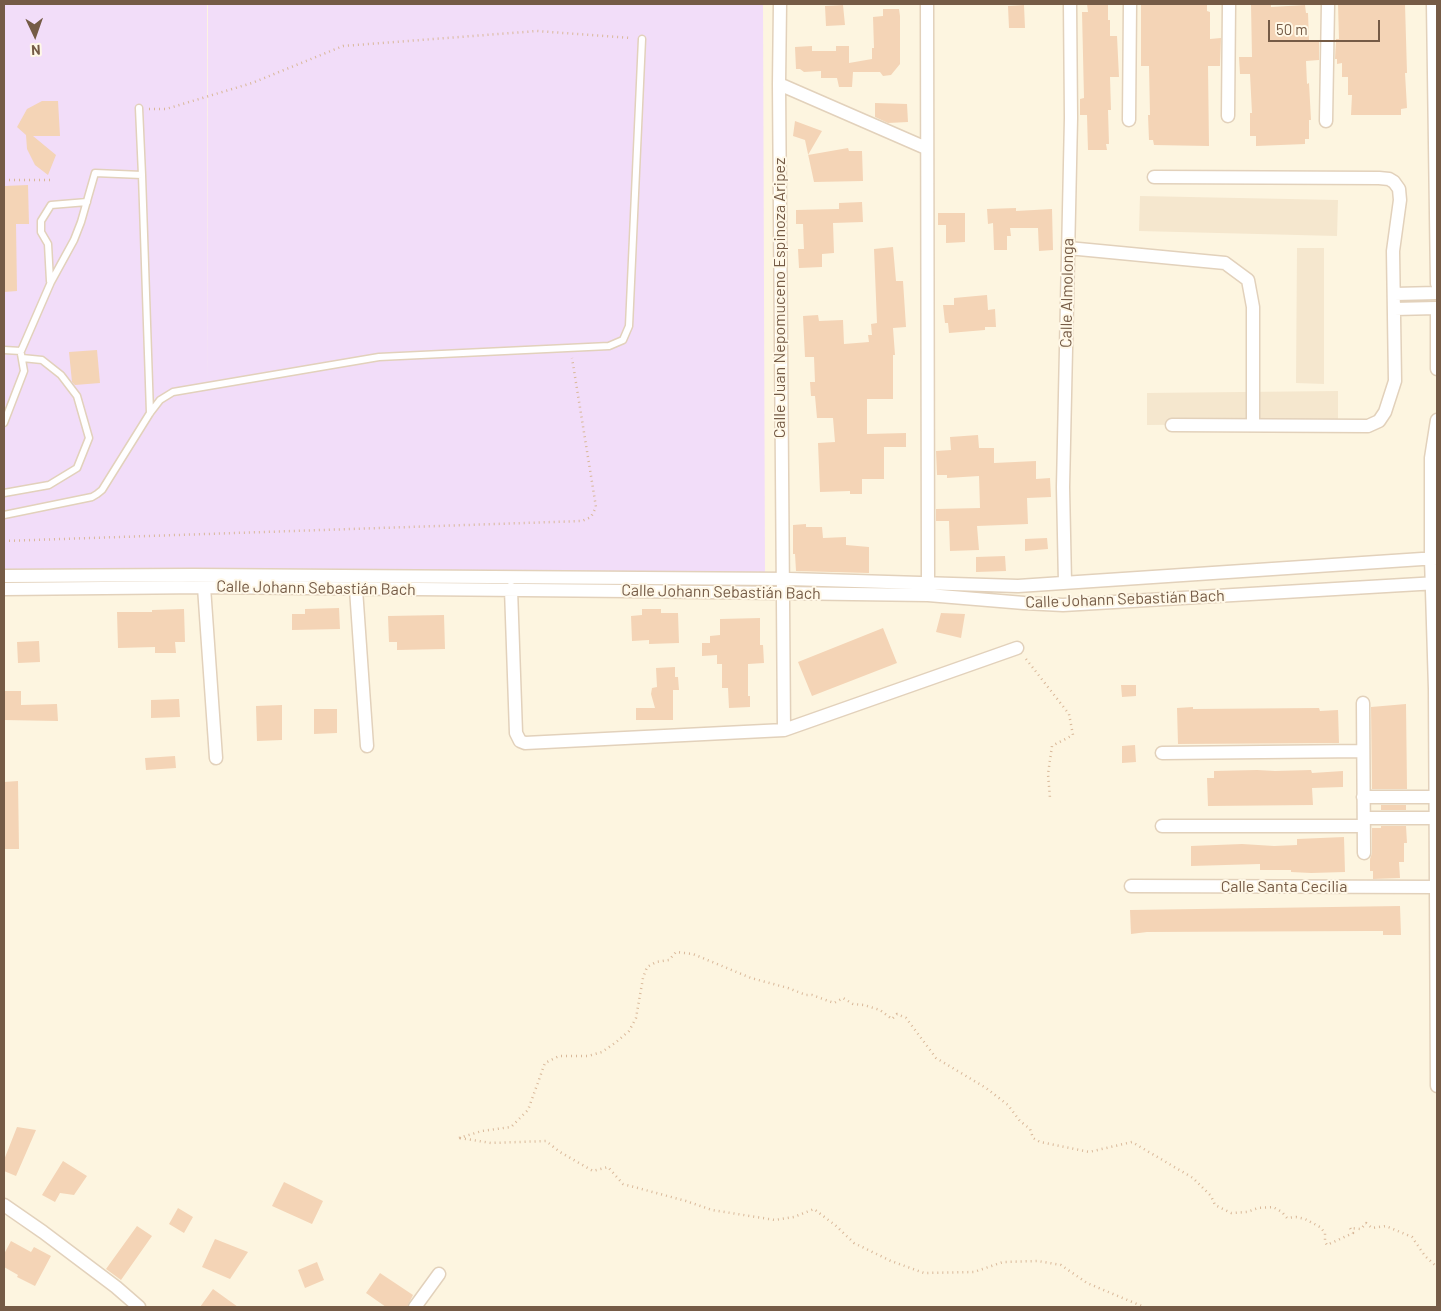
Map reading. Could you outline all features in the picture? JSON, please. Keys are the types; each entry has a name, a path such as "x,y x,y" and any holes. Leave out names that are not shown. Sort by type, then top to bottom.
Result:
{"street":[{"name":"Calle Juan Nepomuceno Espinoza Aripez","path":"780,4 778,84 781,579 784,730"},
{"path":"927,4 928,583"},
{"name":"Calle Almolonga","path":"1065,583 1063,487 1071,118 1070,4"},
{"path":"1129,120 1130,4"},
{"path":"1228,116 1229,4"},
{"path":"1326,121 1328,4"},
{"path":"1433,4 1437,284"},
{"path":"778,84 926,148"},
{"path":"1154,177 1388,179 1394,182 1399,189 1400,200 1394,251 1395,382 1385,412 1379,421 1368,426 1172,425"},
{"path":"1068,248 1225,263 1248,280 1253,307 1253,425"},
{"path":"1394,294 1437,293"},
{"path":"1394,309 1437,308 1437,369"},
{"path":"1437,420 1434,458 1437,1086"},
{"name":"Calle Johann Sebastián Bach","path":"4,576 781,579 1018,586 1434,558"},
{"name":"Calle Johann Sebastián Bach","path":"4,589 204,587 928,595 1024,604 1063,605 1435,583"},
{"path":"204,587 216,758"},
{"path":"356,589 367,746"},
{"path":"511,590 516,733 520,741 532,743 784,730 1017,648"},
{"path":"1363,702 1364,854"},
{"path":"1162,753 1363,751"},
{"path":"1363,797 1436,791"},
{"path":"1162,826 1363,822 1436,818"},
{"name":"Calle Santa Cecilia","path":"1132,886 1436,887"},
{"path":"4,1205 44,1232 139,1307"},
{"path":"415,1307 439,1274"}],"lane":[{"path":"4,515 92,497 97,494 102,490 150,413 160,400 174,392 379,357 571,349 609,346 623,340 629,326 642,39"},
{"path":"139,108 150,413"},
{"path":"4,423 24,371 20,351 51,282 74,240 95,173 142,175"},
{"path":"51,282 48,244 41,232 41,221 51,205 86,202"},
{"path":"4,350 20,351"},
{"path":"4,493 49,485 77,468 89,438 77,396 61,375 42,360 22,358"}],"path":[{"path":"139,108 166,109 252,83 343,46 537,31 642,39"},
{"path":"4,180 51,180"},
{"path":"4,541 582,521 592,517 596,507 571,349"},
{"path":"1017,648 1069,714 1073,735 1052,746 1048,774 1050,798"},
{"path":"1144,1307 1087,1283 1061,1265 1038,1261 1003,1262 974,1272 924,1273 891,1261 854,1243 814,1209 794,1217 775,1220 748,1214 712,1210 623,1184 608,1167 593,1171 560,1152 546,1141 491,1143 459,1138 482,1131 511,1127 528,1110 545,1063 559,1056 588,1056 602,1052 615,1043 628,1031 636,1018 643,978 647,967 656,962 669,960 676,952 693,954 751,978 806,995 812,994 834,1003 843,998 853,1004 880,1010 892,1019 897,1014 906,1018 936,1058 986,1088 1008,1105 1020,1121 1030,1129 1033,1138 1040,1142 1089,1152 1132,1142 1193,1178 1211,1196 1216,1204 1231,1213 1274,1207 1288,1218 1305,1219 1320,1228 1325,1233 1327,1245 1353,1233 1350,1228 1361,1229 1366,1223 1372,1228 1386,1226 1412,1237 1425,1256 1437,1267"}],"shaded area":[{"path":"4,4 207,4 207,395 208,4 763,4 765,578 4,576"},
{"path":"1140,196 1338,200 1337,236 1139,231"},
{"path":"1297,248 1324,248 1324,384 1296,383"},
{"path":"1338,391 1338,423 1147,425 1147,393"}],"building":[{"path":"1087,4 1108,4 1110,36 1117,36 1119,77 1110,77 1111,110 1108,110 1109,144 1106,144 1107,150 1088,150 1087,115 1080,115 1080,99 1084,98 1082,12 1088,12"},
{"path":"1141,4 1207,4 1207,11 1210,12 1210,39 1221,38 1220,66 1208,66 1209,146 1154,145 1153,140 1149,140 1149,66 1141,66"},
{"path":"1338,4 1405,4 1407,108 1401,109 1401,115 1351,115 1352,95 1348,95 1348,77 1342,77 1342,63 1337,64 1337,59 1335,59 1336,39 1339,39"},
{"path":"843,5 845,25 826,26 825,6"},
{"path":"1024,5 1025,28 1009,28 1008,6"},
{"path":"1251,5 1271,5 1271,7 1305,5 1306,13 1308,13 1309,40 1319,40 1319,60 1306,61 1311,120 1309,120 1309,139 1305,139 1305,144 1256,146 1256,136 1250,136 1250,113 1252,113 1250,74 1240,74 1239,57 1252,57"},
{"path":"883,9 899,9 900,16 900,64 891,75 883,76 880,72 853,72 852,87 839,87 837,78 821,78 821,71 804,72 796,69 795,47 812,46 812,51 836,51 836,46 849,46 849,63 872,59 872,48 874,48 873,17 883,16"},
{"path":"42,101 58,101 60,136 33,136 56,155 48,175 35,165 27,149 26,135 17,127 27,109"},
{"path":"875,103 907,104 908,122 888,123 875,117"},
{"path":"795,121 822,131 808,155 805,140 793,136"},
{"path":"848,148 849,151 862,151 863,181 814,182 808,155"},
{"path":"28,185 29,224 16,224 17,291 4,292 4,186"},
{"path":"862,202 863,222 833,223 834,253 822,254 822,267 799,268 798,249 804,249 803,224 796,224 796,210 839,209 839,203"},
{"path":"1016,208 1016,211 1052,209 1053,250 1039,251 1038,228 1010,228 1011,236 1007,236 1007,250 994,250 993,223 988,224 987,209"},
{"path":"938,213 965,213 965,242 946,243 946,225 938,225"},
{"path":"893,247 896,281 903,281 906,327 893,328 895,355 893,355 893,399 867,399 867,434 906,433 906,447 884,447 884,479 862,479 862,494 850,494 850,491 820,492 818,443 835,442 833,418 817,418 815,396 811,396 810,382 815,382 814,357 805,357 803,316 818,315 819,321 843,320 844,344 869,342 868,335 872,335 871,324 877,323 874,249"},
{"path":"987,295 988,310 995,309 996,327 985,327 985,330 949,333 948,323 945,323 943,305 954,305 954,298"},
{"path":"97,350 100,383 75,385 72,382 69,352"},
{"path":"978,435 979,448 994,448 994,463 1036,461 1036,479 1050,478 1051,497 1027,498 1028,524 977,526 979,550 950,551 949,521 936,521 936,509 980,508 979,476 947,478 947,475 937,475 936,451 951,450 950,437"},
{"path":"806,524 806,527 822,527 823,538 846,537 846,545 869,547 869,573 796,571 795,554 793,554 793,525"},
{"path":"1047,538 1048,549 1025,551 1025,539"},
{"path":"1005,556 1006,571 976,572 976,557"},
{"path":"339,608 340,629 292,630 292,614 305,614 305,609"},
{"path":"184,609 185,642 175,642 176,653 155,653 155,647 118,648 117,612 152,612 152,610"},
{"path":"642,609 661,609 661,613 678,613 679,643 649,644 649,640 632,641 631,616 642,615"},
{"path":"941,613 965,614 961,638 936,632"},
{"path":"444,615 445,649 397,650 397,642 389,642 388,616"},
{"path":"760,618 760,645 763,645 764,663 748,664 750,707 729,708 728,688 722,688 722,664 717,664 717,655 702,656 702,643 710,643 710,636 720,635 720,619"},
{"path":"883,628 897,663 812,696 798,662"},
{"path":"39,641 40,662 18,663 17,642"},
{"path":"675,667 675,677 678,677 679,690 673,690 673,720 636,720 636,708 655,708 651,694 652,688 657,687 656,668"},
{"path":"1121,685 1136,685 1136,696 1122,697"},
{"path":"4,691 21,691 21,705 57,704 58,721 4,720"},
{"path":"179,699 180,717 151,718 151,700"},
{"path":"1406,704 1407,789 1372,789 1371,707"},
{"path":"282,705 282,740 257,741 256,706"},
{"path":"1193,707 1193,709 1319,708 1320,711 1338,710 1339,743 1178,744 1177,708"},
{"path":"314,709 337,709 337,733 314,734"},
{"path":"1135,745 1136,762 1122,763 1122,746"},
{"path":"175,756 176,768 146,770 145,758"},
{"path":"1311,770 1312,773 1343,771 1343,787 1312,788 1313,805 1208,806 1207,778 1214,778 1214,771"},
{"path":"18,781 19,849 4,849 4,782"},
{"path":"1381,805 1406,805 1406,810 1381,810"},
{"path":"1381,826 1406,826 1407,843 1404,843 1404,862 1399,862 1400,878 1373,879 1373,871 1370,871 1372,828 1381,828"},
{"path":"1344,837 1345,872 1311,873 1291,872 1291,870 1260,870 1260,864 1191,866 1191,846 1242,844 1297,845 1297,839"},
{"path":"1400,906 1401,935 1383,935 1383,931 1147,932 1131,934 1130,910"},
{"path":"17,1127 36,1130 16,1176 4,1171 4,1160"},
{"path":"63,1161 87,1176 74,1195 60,1193 55,1202 42,1195"},
{"path":"284,1182 323,1201 312,1224 272,1206"},
{"path":"178,1208 193,1217 184,1233 169,1224"},
{"path":"137,1226 152,1236 121,1280 106,1269"},
{"path":"215,1239 248,1252 230,1279 202,1267"},
{"path":"11,1241 31,1252 34,1247 51,1256 35,1286 17,1277 18,1275 4,1267 4,1254"},
{"path":"317,1262 324,1280 305,1288 298,1270"},
{"path":"380,1273 413,1295 407,1307 386,1307 366,1293"},
{"path":"213,1289 238,1307 200,1307"}]}
